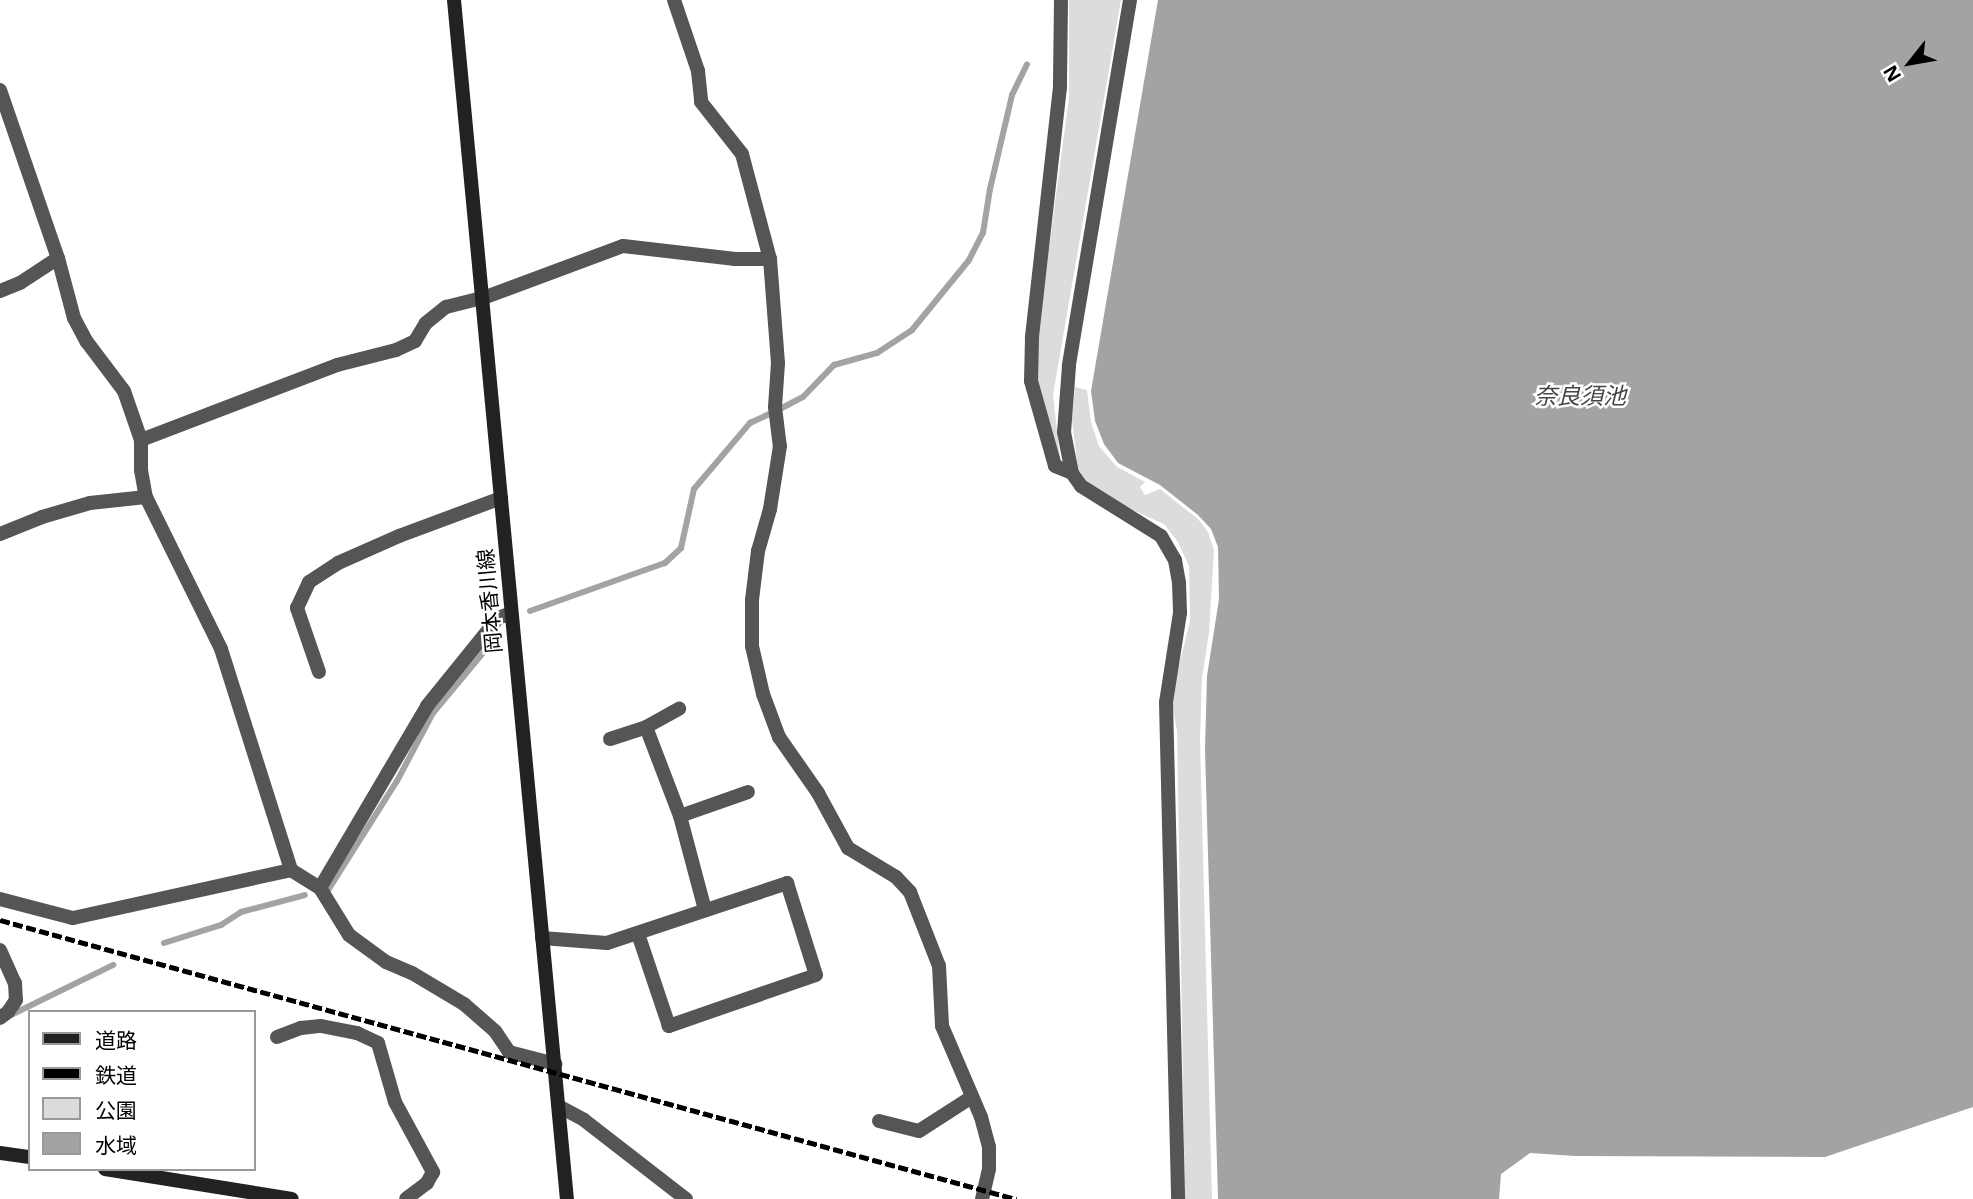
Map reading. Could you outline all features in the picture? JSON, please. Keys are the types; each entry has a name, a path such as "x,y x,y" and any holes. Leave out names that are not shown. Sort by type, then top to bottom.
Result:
{"main road":[{"name":"岡本香川線","path":"454,0 567,1199"},
{"path":"0,1153 28,1157"},
{"path":"117,1171 292,1199"}],"street":[{"path":"674,0 698,71 701,102 742,154 769,259 778,363 775,407 780,446 770,509 758,551 752,600 752,646 763,694 779,737 818,793 848,848 896,877 910,892 939,966 942,1026 972,1097 989,1147 989,1168 982,1199"},
{"path":"1060,0 1060,86 1032,338 1031,381 1055,466 1072,473"},
{"path":"1130,0 1069,366 1064,432 1072,473 1081,486 1161,536 1175,560 1179,583 1180,613 1166,702 1178,1199"},
{"path":"0,90 58,258 74,318 87,342 124,391 141,440 141,470 146,497 221,649 292,870 320,888 349,935 386,962 412,973 464,1004 495,1031 509,1052 555,1064"},
{"path":"141,440 337,365 396,350 415,341 426,323 446,307 483,298 623,246 735,259 769,259"},
{"path":"0,292 20,283 58,258"},
{"path":"0,534 42,517 90,503 146,497"},
{"path":"319,672 297,608 309,582 338,563 399,536 501,498"},
{"path":"320,888 427,706 498,618 511,613"},
{"path":"610,739 646,727 679,709"},
{"path":"646,727 680,817 705,910"},
{"path":"680,817 748,792"},
{"path":"0,899 73,918 292,870"},
{"path":"542,938 607,943 787,883 816,975 669,1026 638,934"},
{"path":"0,950 15,983 16,1000 0,1018"},
{"path":"277,1037 301,1028 321,1026 357,1033 378,1043 395,1102 433,1172 427,1183 406,1199"},
{"path":"879,1121 919,1132 972,1097"},
{"path":"560,1107 604,1135 686,1199"}],"green space":[{"path":"1069,0 1121,0 1053,395 1060,459 1056,458 1039,401 1036,370 1038,332 1069,97"},
{"path":"1075,387 1087,390 1091,422 1099,446 1117,467 1145,482 1140,487 1145,495 1160,489 1198,519 1208,532 1214,550 1209,633 1202,678 1200,740 1212,1199 1185,1199 1177,731 1171,698 1190,621 1189,566 1178,542 1164,524 1090,486 1078,468 1072,421"}],"water":[{"name":"奈良須池","path":"1158,0 1973,0 1973,1107 1825,1157 1575,1156 1530,1153 1501,1174 1499,1199 1218,1199 1205,750 1207,676 1219,599 1218,547 1211,529 1198,515 1160,485 1118,463 1104,444 1095,421 1091,391"}],"waterway":[{"path":"780,409 803,397 834,365 877,353 912,330 969,260 983,233 990,189 1012,95 1027,64"},
{"path":"530,611 665,563 681,548 694,489 750,423 771,413"},
{"path":"327,892 397,781 433,713 498,635"},
{"path":"164,943 221,925 241,912 305,895"},
{"path":"11,1015 113,965"}],"railway":[{"path":"0,920 1016,1199"}]}
